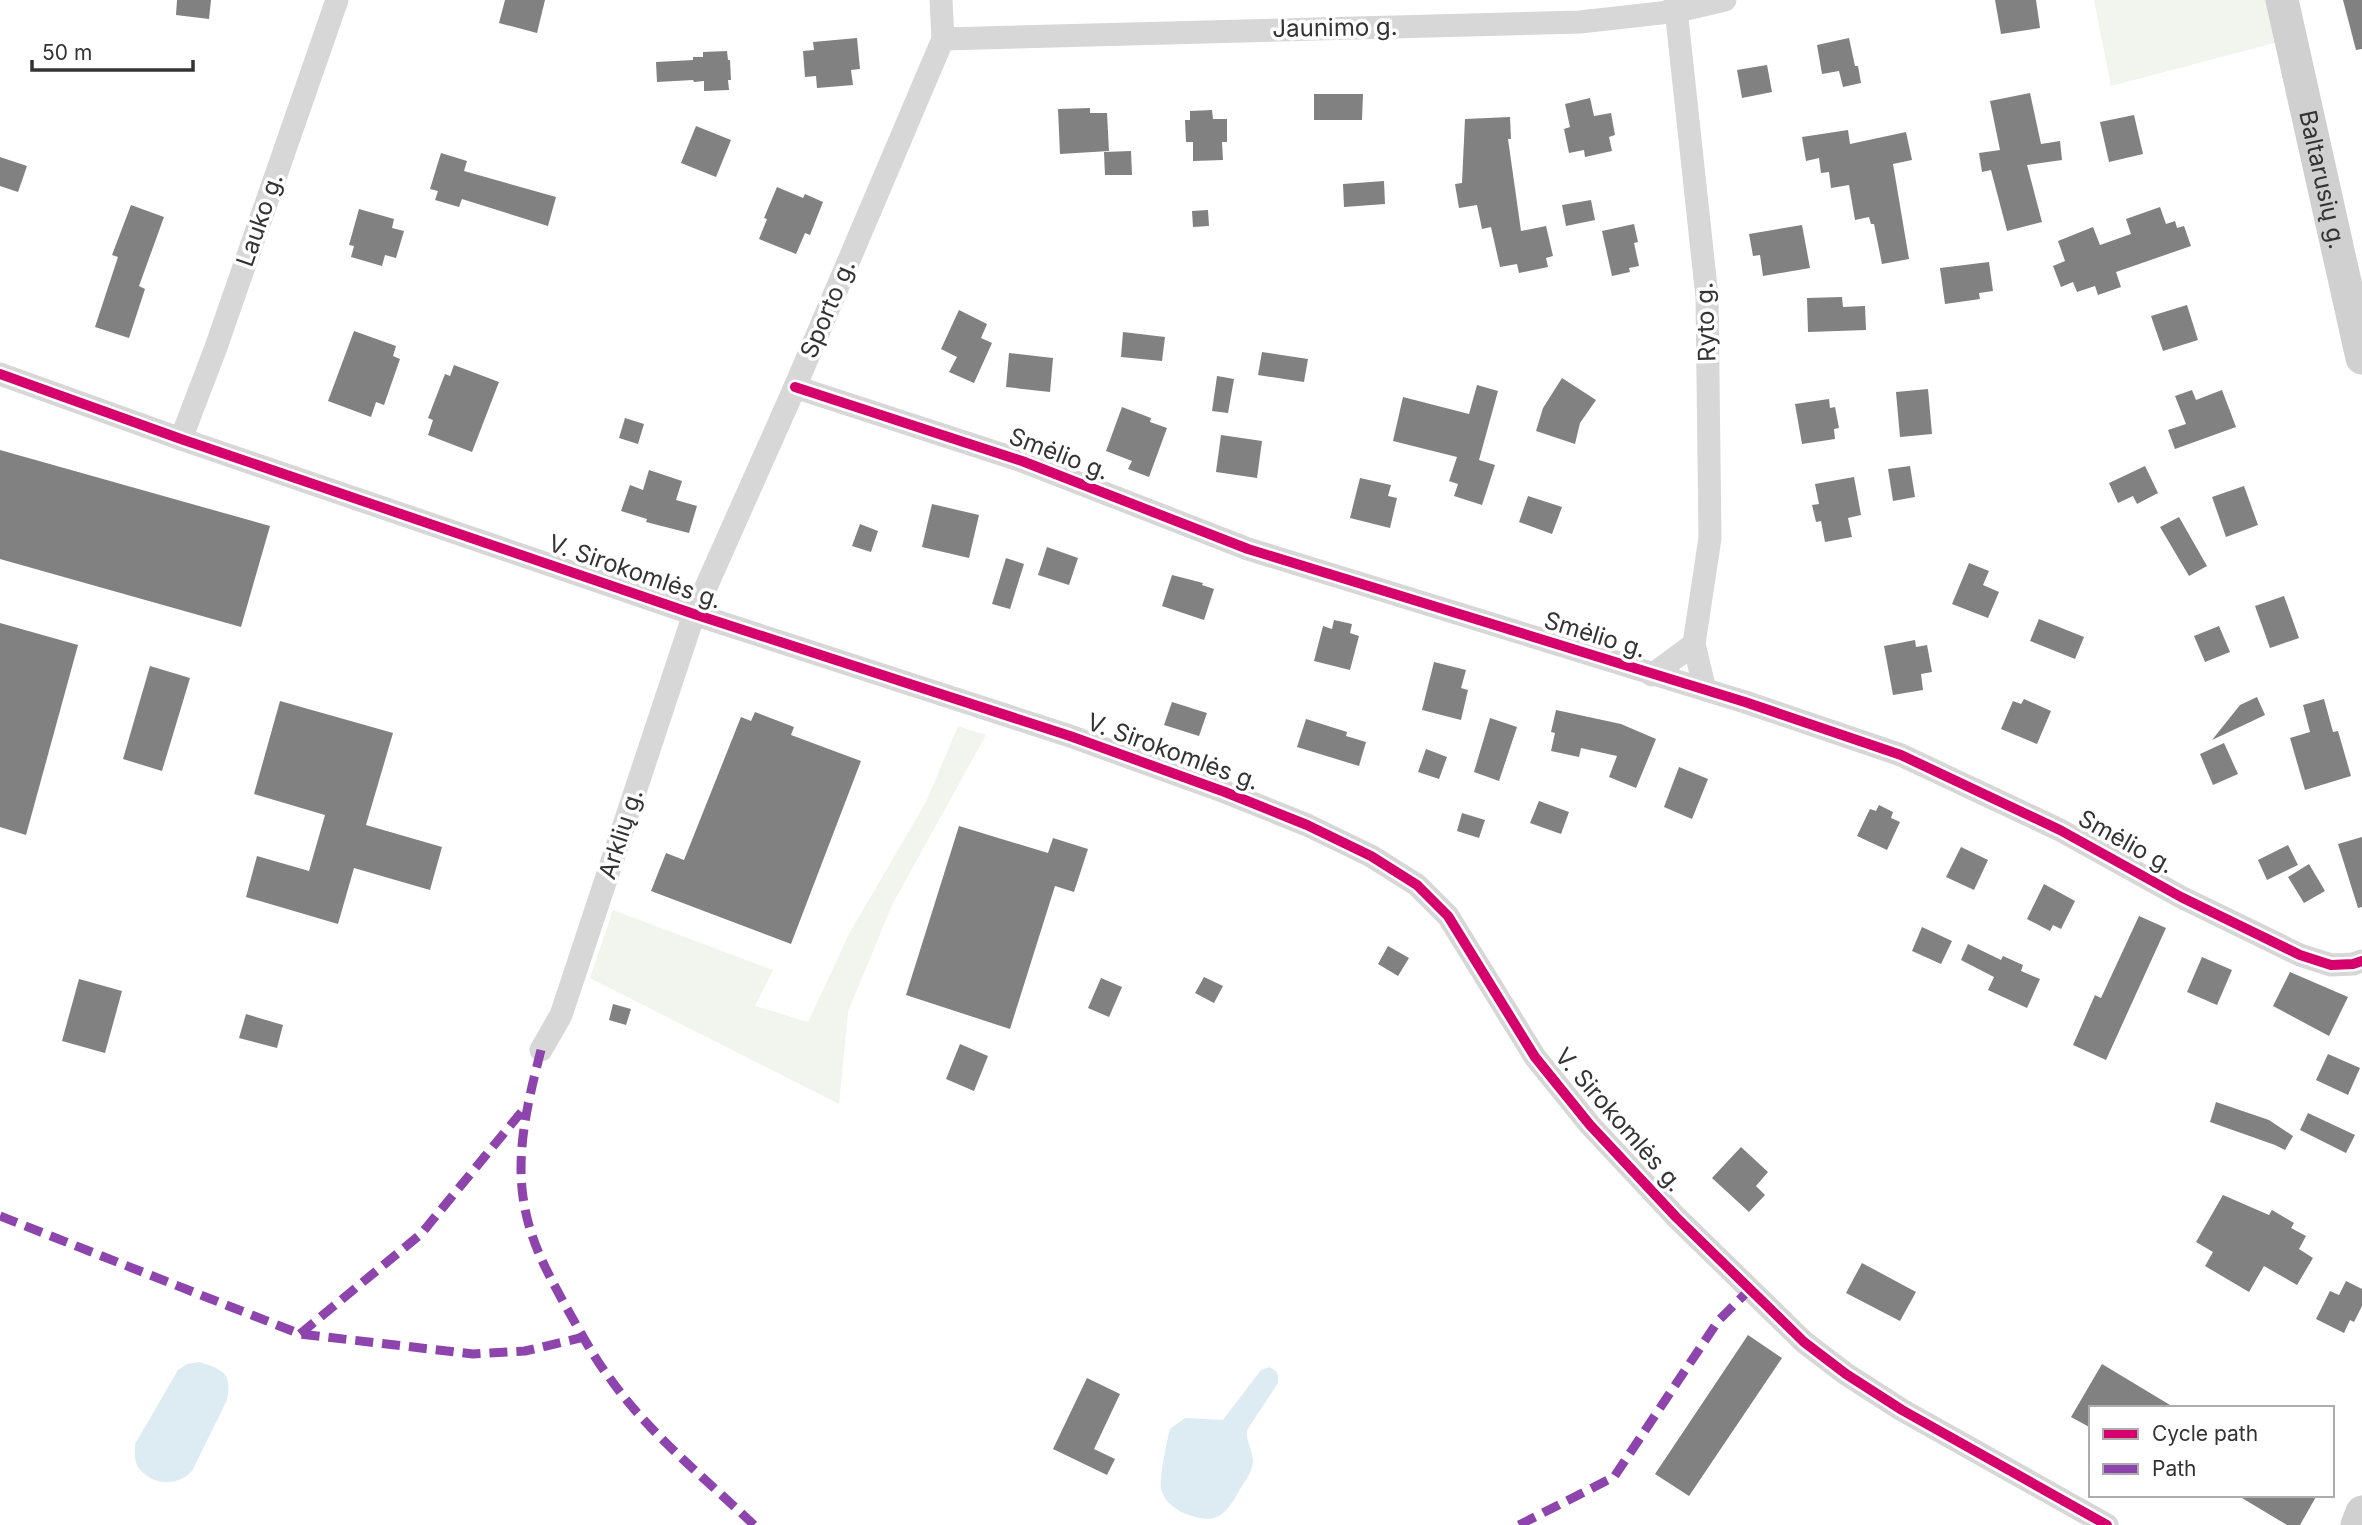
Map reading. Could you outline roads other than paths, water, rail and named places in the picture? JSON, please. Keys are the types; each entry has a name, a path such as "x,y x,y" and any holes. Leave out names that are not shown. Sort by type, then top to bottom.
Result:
{"main road":[{"name":"Baltarusių g.","path":"2281,0 2362,358"},
{"path":"2357,1525 2362,1512"}],"street":[{"name":"Lauko g.","path":"181,439 215,350 337,0"},
{"name":"Sporto g.","path":"694,614 795,387 943,39 941,0"},
{"name":"Jaunimo g.","path":"943,39 1580,22 1725,0"},
{"name":"Ryto g.","path":"1676,6 1707,297 1710,538 1694,644 1705,690"},
{"name":"V. Sirokomlės g.","path":"0,374 181,439 694,614 1070,736 1225,792 1318,830 1371,856 1417,885 1448,916 1535,1057 1590,1125 1676,1217 1804,1342 1846,1374 1902,1410 2107,1525"},
{"name":"Smėlio g.","path":"795,387 1022,461 1248,549 1803,720 1901,755 2060,830 2181,897 2300,955 2331,965 2362,961"},
{"name":"Arklių g.","path":"541,1050 561,1015 694,614"},
{"path":"1652,675 1694,644"}]}
